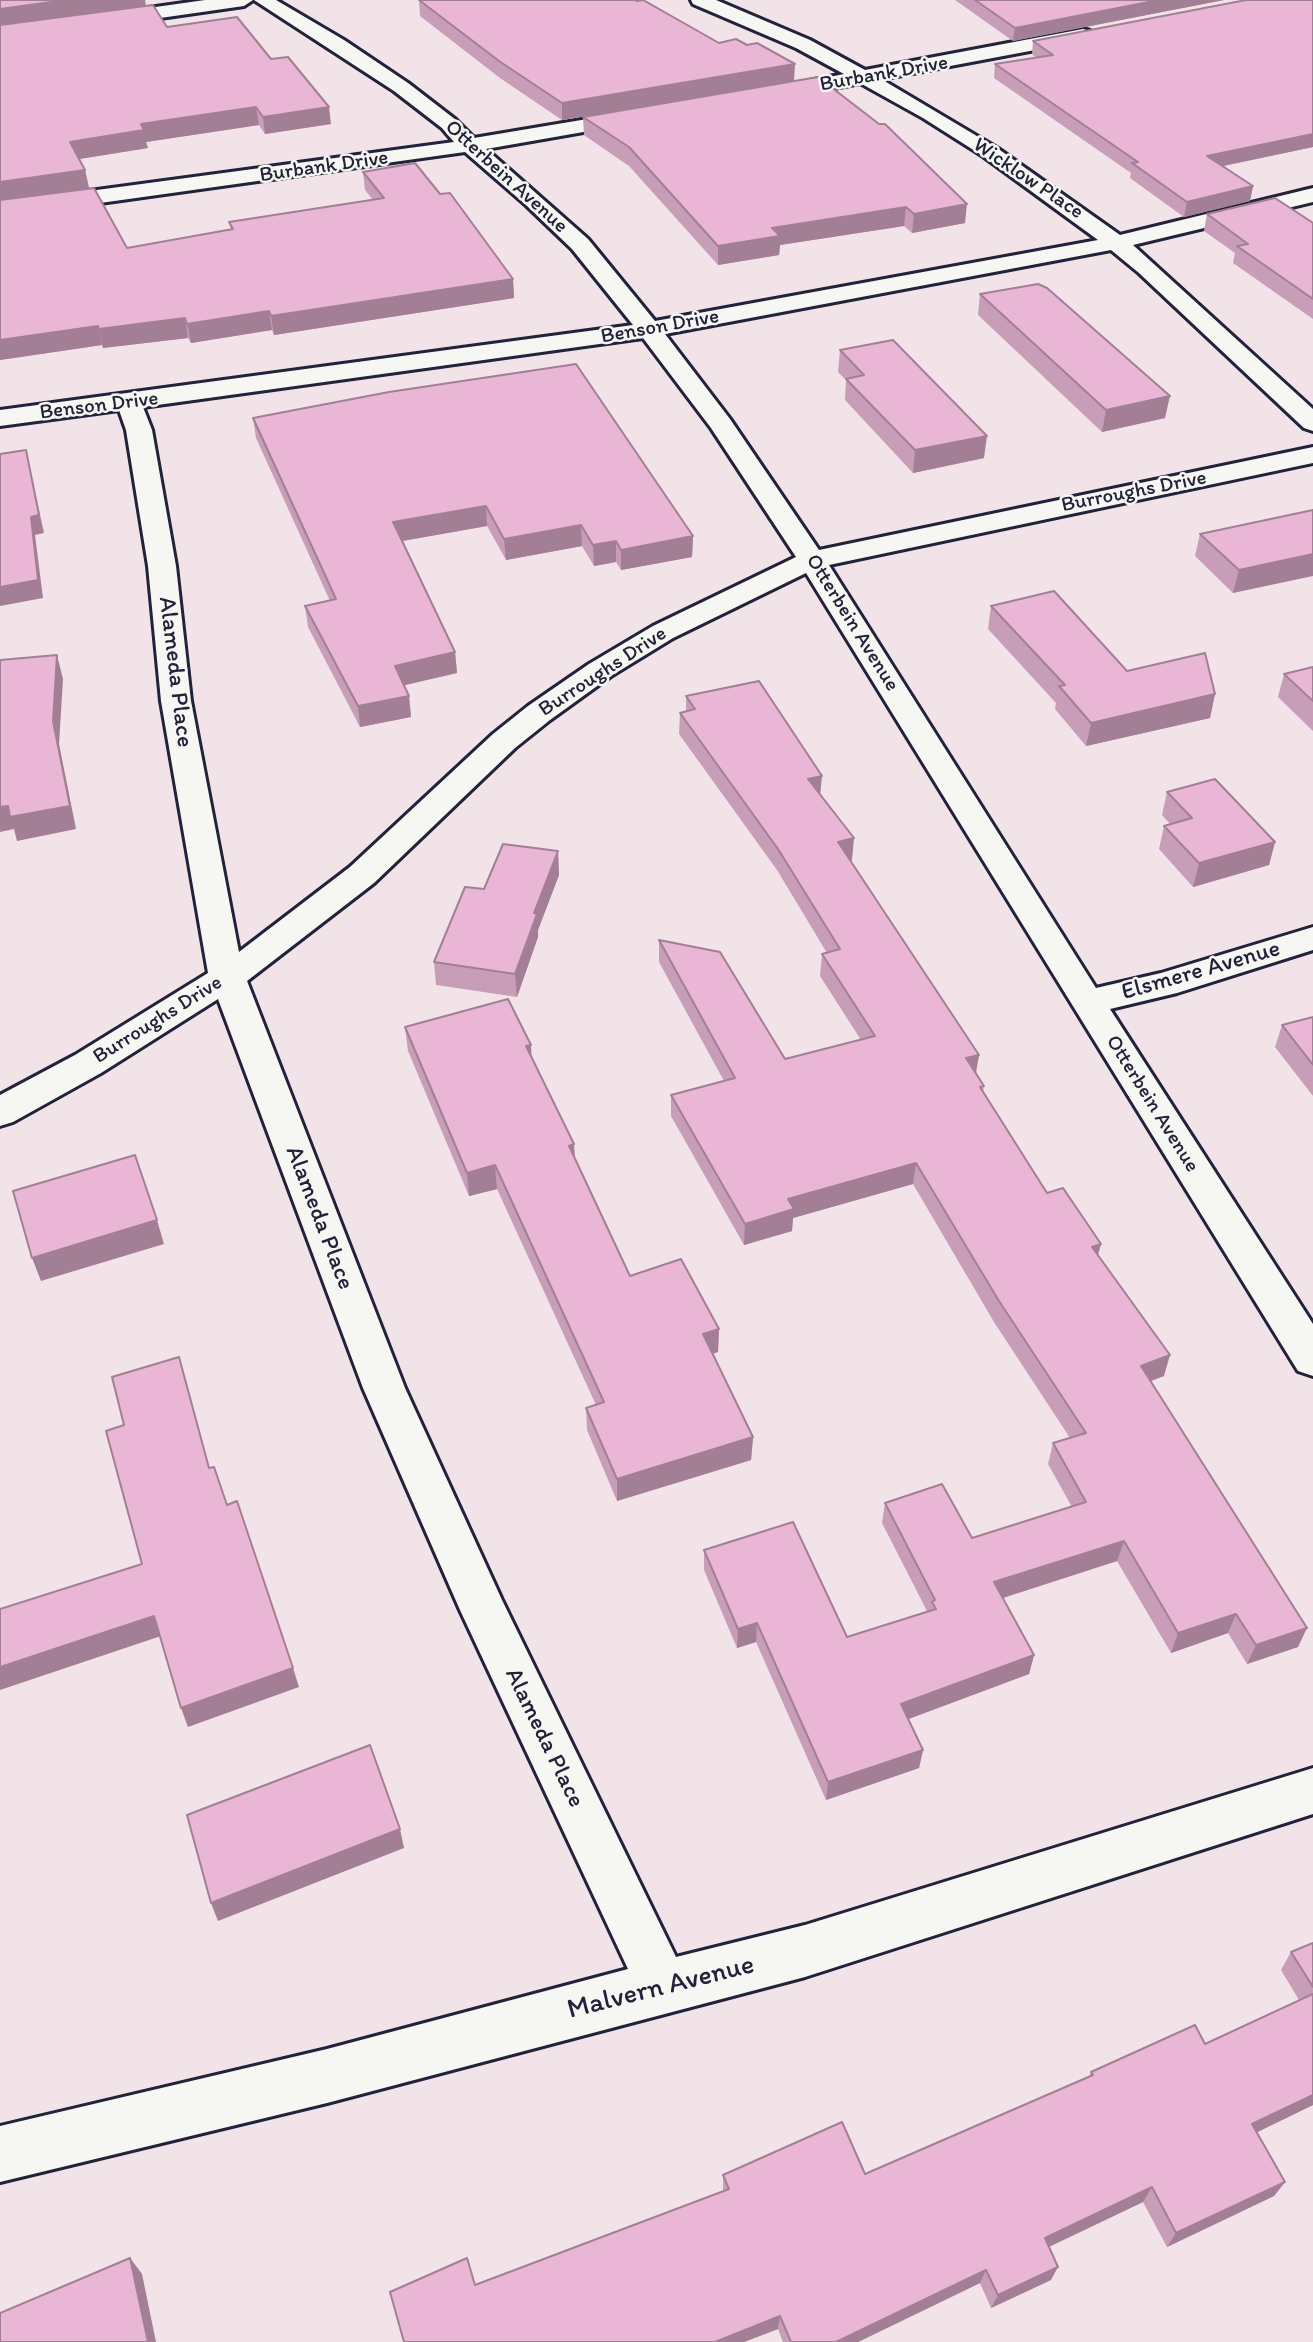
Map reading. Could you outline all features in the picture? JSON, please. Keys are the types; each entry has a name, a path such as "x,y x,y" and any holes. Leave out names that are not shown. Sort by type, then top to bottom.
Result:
{"street":[{"path":"0,35 244,0"},
{"name":"Otterbein Avenue","path":"263,0 337,44 401,87 449,124 580,244 649,329 721,424 813,561 1313,1359"},
{"name":"Wicklow Place","path":"700,0 792,38 990,152 1116,242 1211,325 1313,423"},
{"name":"Burbank Drive","path":"761,96 1105,30"},
{"name":"Burbank Drive","path":"0,210 278,174 658,113"},
{"name":"Benson Drive","path":"0,418 649,329 853,294 1116,242 1313,195"},
{"name":"Alameda Place","path":"129,402 139,430 144,457 162,566 176,701 228,977 384,1388 483,1610 663,1986"},
{"name":"Burroughs Drive","path":"0,1112 88,1064 228,977 362,875 504,741 549,705 663,632 813,561 838,553 1313,455"},
{"name":"Elsmere Avenue","path":"1089,1002 1165,984 1313,938"},
{"name":"Malvern Avenue","path":"0,2154 327,2076 805,1951 1313,1791"}],"building":[{"path":"0,0 66,0 0,9"},
{"path":"419,0 643,0 719,43 736,39 747,45 757,43 795,64 562,103 499,61"},
{"path":"975,0 1159,0 1015,28"},
{"path":"1246,0 1313,0 1313,134 1207,156 1253,186 1187,202 1132,163 1138,162 995,64 1053,55 1033,41"},
{"path":"153,5 167,27 237,17 271,59 288,57 329,107 263,117 256,107 141,124 144,130 70,142 85,170 0,182 0,25"},
{"path":"818,77 879,124 885,124 967,204 914,214 906,207 772,228 780,236 718,246 629,147 583,117"},
{"path":"415,163 440,194 450,193 513,279 271,316 269,311 187,324 185,318 99,329 98,326 0,340 0,200 94,188 127,248 233,229 229,222 384,198 363,172"},
{"path":"1275,198 1313,223 1313,299 1237,246 1248,244 1207,214"},
{"path":"1038,284 1047,288 1170,396 1106,410 980,294"},
{"path":"893,340 987,436 915,450 846,379 864,375 840,350"},
{"path":"576,364 693,536 621,550 616,541 593,545 581,525 504,539 486,506 393,522 455,652 395,666 409,696 358,706 305,606 336,599 253,418 389,392"},
{"path":"26,450 39,515 31,517 38,580 0,587 0,454"},
{"path":"1313,510 1313,554 1239,570 1200,534"},
{"path":"1054,591 1127,671 1205,653 1215,694 1091,723 1059,686 1065,685 991,606"},
{"path":"57,655 53,721 70,806 10,817 8,806 0,807 0,660"},
{"path":"1313,667 1313,701 1284,674"},
{"path":"759,681 822,776 808,779 854,838 838,842 979,1055 966,1058 984,1086 980,1087 1047,1193 1063,1188 1101,1244 1092,1247 1170,1355 1141,1366 1307,1628 1256,1645 1236,1614 1178,1633 1124,1541 994,1582 1034,1655 901,1704 923,1750 828,1782 757,1623 738,1629 704,1550 793,1522 847,1637 936,1609 932,1602 935,1600 885,1503 942,1484 972,1538 1086,1502 1053,1443 1086,1433 999,1301 916,1163 788,1199 794,1209 745,1224 671,1095 735,1078 659,940 720,952 785,1059 875,1036 822,954 840,949 778,849 680,713 695,709 686,696"},
{"path":"1215,779 1275,842 1199,863 1164,826 1192,818 1167,792"},
{"path":"503,844 558,851 534,913 537,914 515,974 434,962 465,887 484,889"},
{"path":"508,999 531,1045 526,1046 574,1144 569,1146 630,1276 681,1259 719,1329 703,1334 753,1437 617,1479 586,1408 604,1402 495,1165 467,1173 405,1027"},
{"path":"1313,1017 1313,1065 1282,1025"},
{"path":"135,1155 157,1220 32,1258 13,1191"},
{"path":"179,1357 209,1468 214,1467 227,1505 237,1501 293,1668 181,1708 154,1616 0,1667 0,1609 142,1564 106,1431 124,1425 112,1377"},
{"path":"370,1745 400,1829 211,1903 187,1815"},
{"path":"1313,1943 1313,1987 1291,1952"},
{"path":"1313,1994 1313,2095 1252,2124 1285,2182 1176,2233 1152,2187 1045,2238 1058,2267 998,2295 986,2270 836,2342 791,2342 780,2316 715,2342 404,2342 390,2292 467,2258 475,2285 729,2189 723,2175 842,2122 865,2174 1093,2075 1091,2072 1195,2025 1205,2044"},
{"path":"130,2258 148,2342 0,2342 0,2313"}]}
